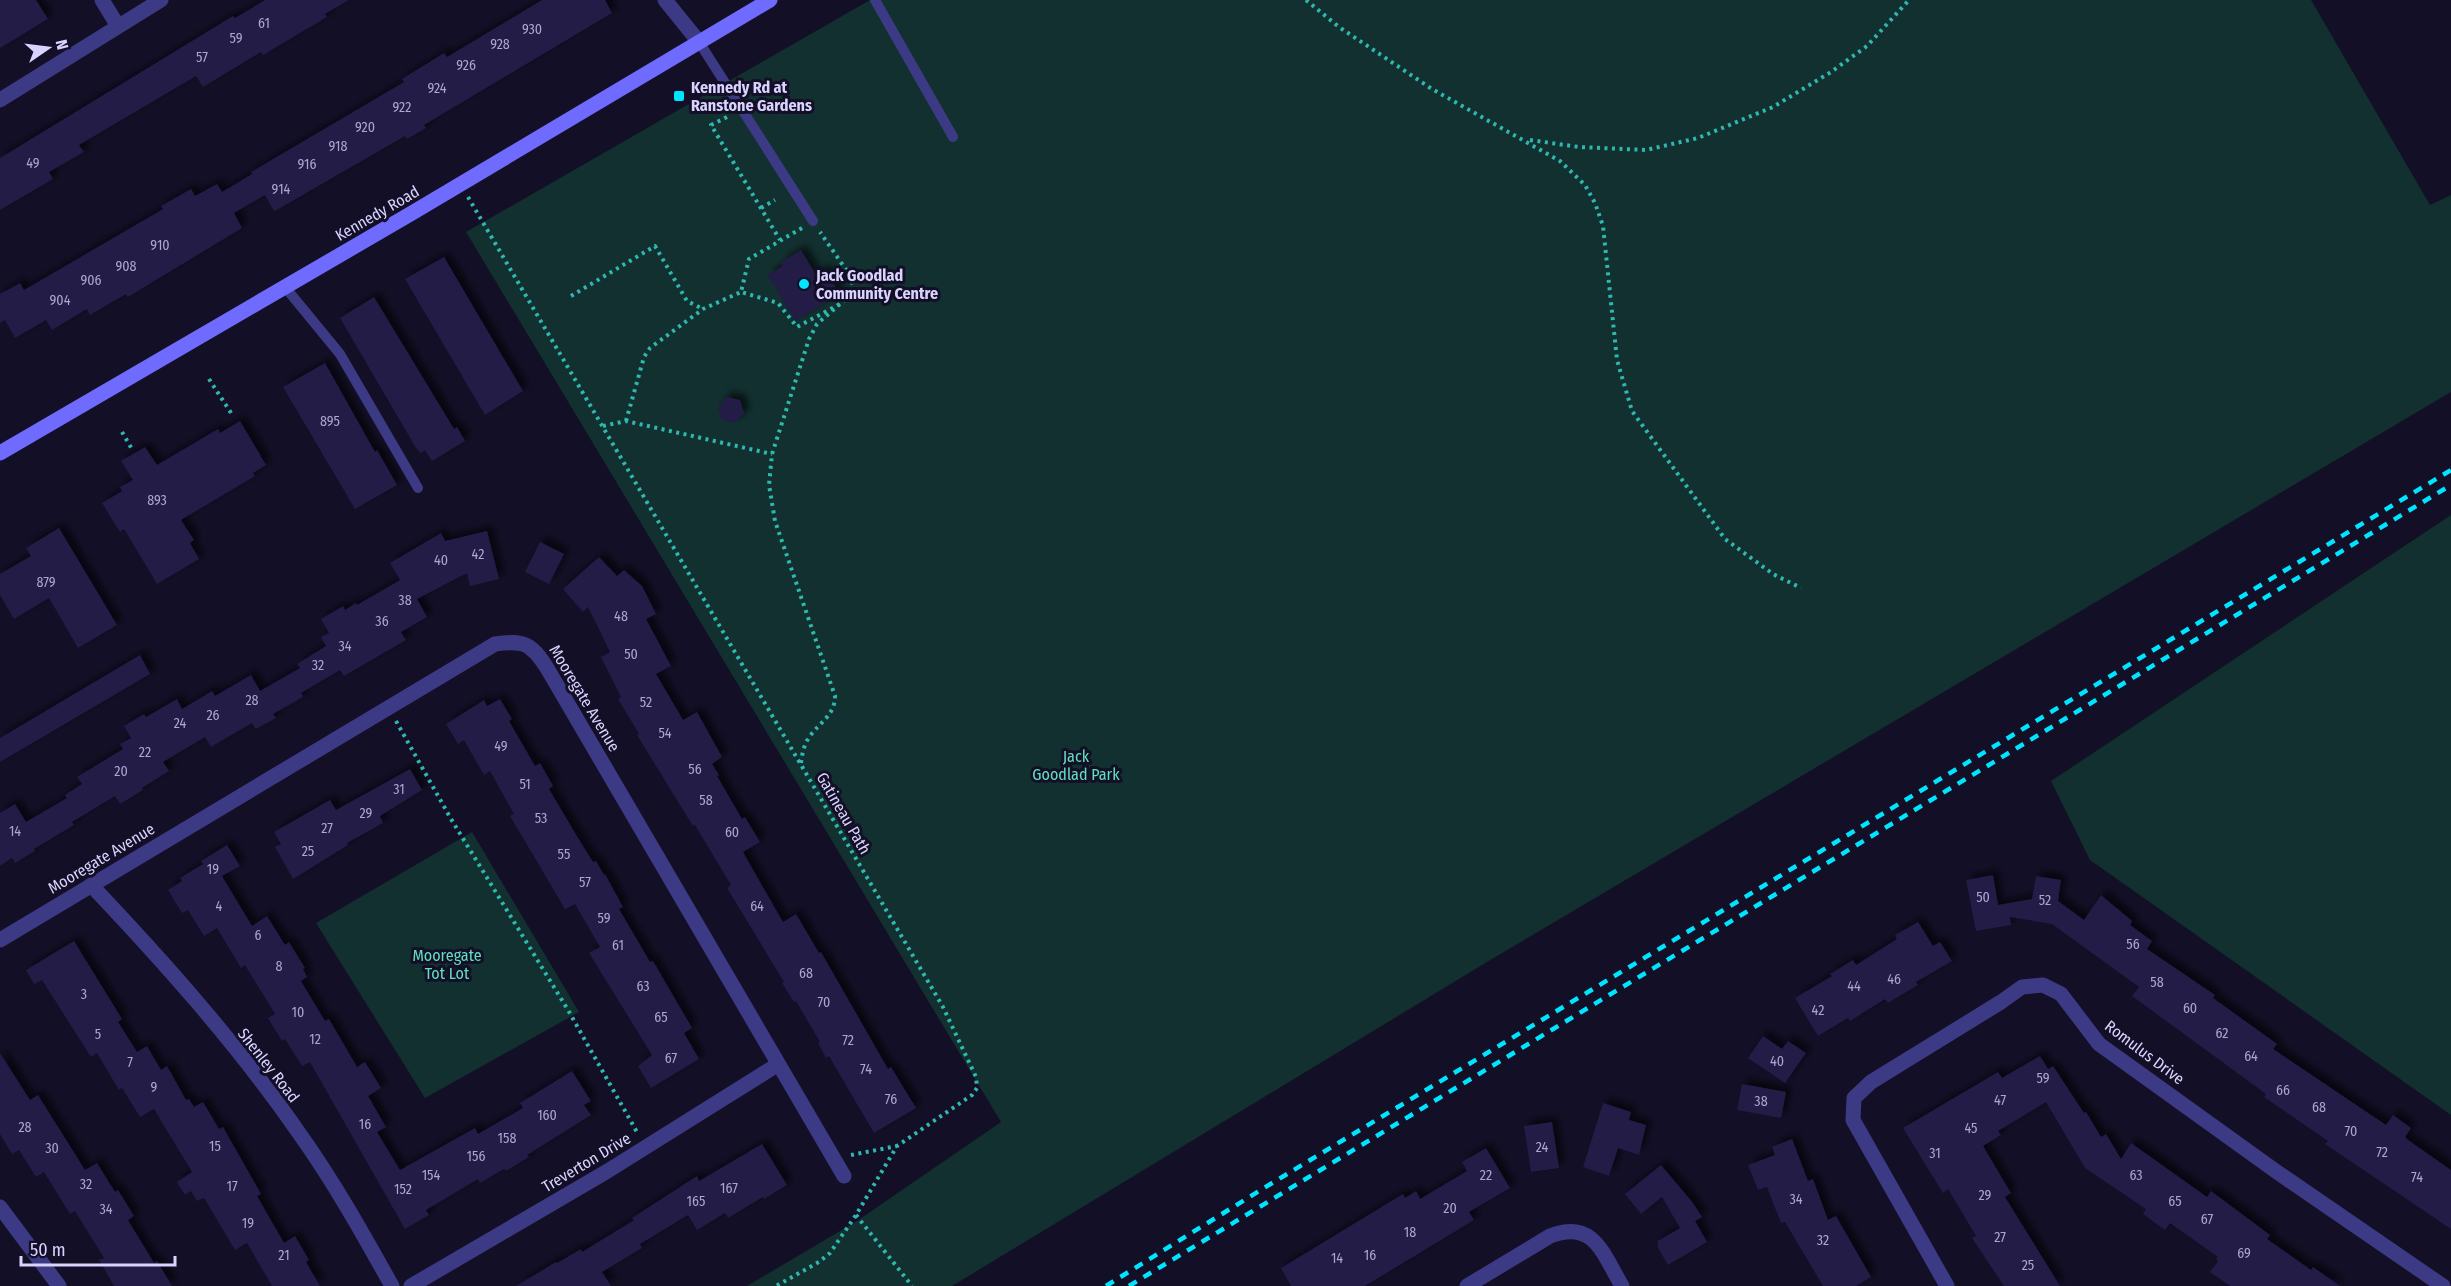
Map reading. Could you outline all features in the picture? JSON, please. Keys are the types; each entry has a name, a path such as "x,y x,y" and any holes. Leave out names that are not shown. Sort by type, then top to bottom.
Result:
{"main road":[{"name":"Kennedy Road","path":"0,453 770,0"}],"street":[{"path":"102,0 118,26"},
{"path":"0,100 161,0"},
{"path":"665,0 699,42"},
{"name":"Mooregate Avenue","path":"0,940 495,644 518,641 536,650 844,1176"},
{"name":"Shenley Road","path":"90,885 153,952 219,1030 299,1133 339,1195 392,1286"},
{"name":"Romulus Drive","path":"1947,1286 1853,1120 1854,1098 1870,1082 1992,1008 2022,987 2043,986 2061,994 2099,1044 2277,1172 2443,1286"},
{"name":"Treverton Drive","path":"411,1286 646,1148 777,1065"},
{"path":"0,1207 59,1286"},
{"path":"1467,1286 1550,1236 1564,1230 1578,1231 1591,1237 1622,1286"}],"lane":[{"path":"875,0 953,137"},
{"path":"699,42 813,222"},
{"path":"285,287 340,354 418,488"}],"path":[{"path":"1306,0 1339,27 1432,89 1478,117 1526,140 1560,161 1585,185 1595,203 1603,226 1617,360 1632,411 1725,539 1773,574 1801,588"},
{"path":"1526,140 1578,147 1646,150 1698,138 1773,107 1831,72 1867,46 1909,0"},
{"path":"727,117 711,125 780,240"},
{"path":"460,184 801,764"},
{"path":"760,208 775,200"},
{"path":"741,292 748,259 813,222"},
{"name":"Gatineau Path","path":"776,1286 827,1256 856,1215 897,1146 972,1095 977,1088 976,1077 943,1007 801,764 806,743 831,712 835,705 835,696 775,521 769,485 772,454 813,330 855,293 855,288 813,222"},
{"path":"571,296 655,246 687,301 703,309"},
{"path":"626,421 647,350 703,309 741,292 778,303 797,327 840,304"},
{"path":"209,379 233,416"},
{"path":"603,426 626,421 772,454"},
{"path":"122,432 133,451"},
{"path":"388,708 456,829 568,1010 646,1148"},
{"path":"833,1160 863,1151 897,1146"},
{"path":"856,1215 912,1286"}],"green space":[{"name":"Jack Goodlad Park","path":"870,0 2311,0 2430,205 2451,195 2451,392 1492,959 952,1286 747,1286 857,1221 1001,1122 466,232"},
{"path":"2451,515 2451,1115 2090,860 2051,781"},
{"name":"Mooregate Tot Lot","path":"472,832 579,1012 425,1098 316,923"}],"building":[{"path":"0,0 36,0 48,19 0,48"},
{"path":"265,0 349,0 325,14 327,17 263,55 261,52 203,87 196,76 79,145 84,152 49,172 53,179 0,210 0,158 233,16 235,18"},
{"path":"542,0 605,0 612,13 424,125 426,128 407,139 405,136 282,207 274,211 265,195 234,213 242,228 128,297 126,294 90,315 87,309 52,330 46,320 15,338 5,320 0,323 0,294 20,283 24,290 163,209 161,206 191,189 195,196 217,184 222,192 252,174 251,172 404,82 402,79 444,53 447,57"},
{"name":"Jack Goodlad Community Centre","path":"801,250 816,275 825,269 840,294 795,321 768,275 783,266 781,262"},
{"path":"444,257 523,391 485,415 405,279"},
{"path":"374,297 454,429 457,427 465,441 432,461 425,450 421,453 416,448 340,318"},
{"path":"325,363 375,452 377,450 397,485 355,509 283,387"},
{"path":"726,397 740,400 744,413 735,423 722,420 718,409"},
{"path":"240,421 266,465 253,473 255,476 181,520 194,540 190,543 199,559 157,584 124,529 120,532 102,503 122,491 120,487 133,480 121,461 145,447 157,465 218,429 220,433"},
{"path":"59,528 117,625 78,648 49,598 14,619 0,595 0,574 31,556 26,548"},
{"path":"487,531 499,579 470,586 467,573 417,599 427,617 401,632 406,640 344,676 340,670 301,693 303,697 273,714 276,718 256,729 252,723 211,747 205,737 163,762 169,771 142,788 143,790 120,804 115,796 72,822 74,825 34,849 35,851 15,863 12,858 0,866 0,813 15,804 26,822 67,798 65,795 82,784 77,777 123,749 120,744 131,738 124,726 144,714 146,717 177,699 182,709 212,691 215,696 251,675 260,691 300,668 297,664 326,646 321,637 329,633 321,619 343,606 345,610 356,603 357,605 400,580 390,563 441,533 445,541"},
{"path":"540,542 564,554 549,584 525,572"},
{"path":"599,557 617,576 624,570 642,586 656,614 646,619 671,666 656,674 683,720 697,712 722,757 712,764 719,775 717,776 742,819 745,817 760,842 743,852 783,922 796,914 819,953 821,952 888,1069 891,1067 916,1108 874,1133 829,1056 826,1058 818,1043 820,1042 796,1001 794,1002 782,983 784,982 727,888 731,885 637,735 639,734 618,699 621,697 601,657 610,652 588,607 583,612 563,589"},
{"path":"140,655 150,674 0,762 0,738"},
{"path":"500,699 512,719 509,721 535,766 540,763 553,786 549,789 593,862 596,861 605,874 623,907 619,909 692,1028 684,1033 699,1059 651,1088 638,1066 652,1055 589,953 600,947 575,904 565,909 510,816 514,814 490,771 484,775 464,740 458,744 446,724 484,700 487,706"},
{"path":"410,769 422,790 380,816 383,823 347,843 348,845 293,879 275,847 281,844 274,832 330,800 336,810"},
{"path":"227,845 240,866 222,876 252,926 267,916 285,945 289,942 305,968 303,969 307,977 301,981 325,1021 329,1019 357,1067 365,1062 381,1088 368,1096 386,1127 377,1132 400,1170 475,1128 478,1134 523,1108 520,1103 572,1071 591,1101 584,1105 591,1115 527,1155 529,1157 506,1171 504,1169 480,1183 478,1179 426,1210 429,1215 405,1229 310,1062 302,1066 285,1039 282,1041 268,1018 275,1014 245,965 241,968 217,928 204,936 188,910 182,913 168,890 182,881 180,878 203,864 201,861"},
{"path":"1993,875 1998,905 2032,899 2036,876 2061,880 2058,901 2084,920 2101,895 2132,921 2130,925 2152,941 2147,949 2215,995 2213,998 2277,1044 2273,1049 2386,1125 2393,1115 2411,1128 2405,1137 2451,1170 2451,1229 2325,1144 2328,1141 2264,1097 2266,1094 2132,996 2139,987 2052,924 2010,917 2011,925 1976,931 1966,880"},
{"path":"1918,922 1933,946 1940,942 1952,961 1916,982 1918,985 1888,1003 1885,999 1850,1021 1848,1018 1818,1036 1795,998 1832,976 1830,974 1853,960 1856,965 1897,939 1895,935"},
{"path":"74,941 122,1019 118,1022 137,1052 147,1046 161,1070 167,1066 186,1100 189,1099 194,1107 203,1102 219,1129 223,1127 261,1194 257,1196 284,1243 295,1236 320,1286 272,1286 247,1243 235,1250 204,1198 197,1201 191,1191 185,1195 177,1182 192,1172 154,1109 140,1117 122,1088 119,1090 97,1053 91,1057 42,980 34,984 26,970"},
{"path":"1763,1036 1782,1049 1788,1041 1806,1053 1785,1083 1748,1058"},
{"path":"0,1053 30,1100 38,1095 85,1170 97,1163 115,1192 118,1190 134,1216 128,1220 154,1263 157,1261 172,1286 114,1286 99,1260 104,1258 75,1211 70,1214 44,1172 36,1177 19,1150 12,1154 0,1134"},
{"path":"2040,1056 2048,1069 2053,1066 2101,1137 2106,1134 2121,1159 2131,1143 2207,1197 2211,1191 2270,1235 2267,1239 2311,1270 2313,1267 2340,1286 2230,1286 2210,1272 2218,1261 2216,1259 2218,1257 2170,1223 2165,1230 2143,1214 2146,1209 2085,1168 2046,1102 1998,1131 2001,1135 1983,1146 2011,1193 2005,1197 2060,1286 2004,1286 1972,1238 1976,1236 1948,1189 1943,1193 1903,1128 1998,1072 2002,1078"},
{"path":"1742,1084 1786,1092 1781,1118 1737,1110"},
{"path":"1603,1103 1631,1112 1629,1120 1646,1125 1639,1155 1618,1148 1609,1176 1583,1167"},
{"path":"1552,1122 1559,1168 1531,1172 1524,1126"},
{"path":"1792,1139 1808,1181 1813,1179 1828,1220 1836,1216 1871,1277 1856,1286 1823,1286 1785,1222 1781,1223 1767,1187 1758,1190 1748,1165 1775,1155 1772,1147"},
{"path":"762,1144 787,1185 764,1199 763,1197 728,1218 725,1213 697,1230 688,1215 640,1244 642,1248 602,1272 611,1286 516,1286 581,1249 582,1252 634,1220 632,1218 697,1176 699,1181"},
{"path":"1486,1148 1510,1188 1469,1212 1474,1220 1365,1286 1291,1286 1281,1268 1403,1194 1405,1198 1416,1191 1420,1199 1467,1171 1462,1162"},
{"path":"1661,1165 1702,1217 1695,1221 1707,1242 1668,1265 1658,1248 1658,1241 1680,1228 1662,1197 1641,1214 1625,1194"}],"railway":[{"path":"1106,1286 1259,1191 2451,470"},
{"path":"1129,1286 2451,485"}],"place":[{"name":"Kennedy Rd at Ranstone Gardens","path":"679,96"},
{"name":"Jack Goodlad Community Centre","path":"804,284"}]}
